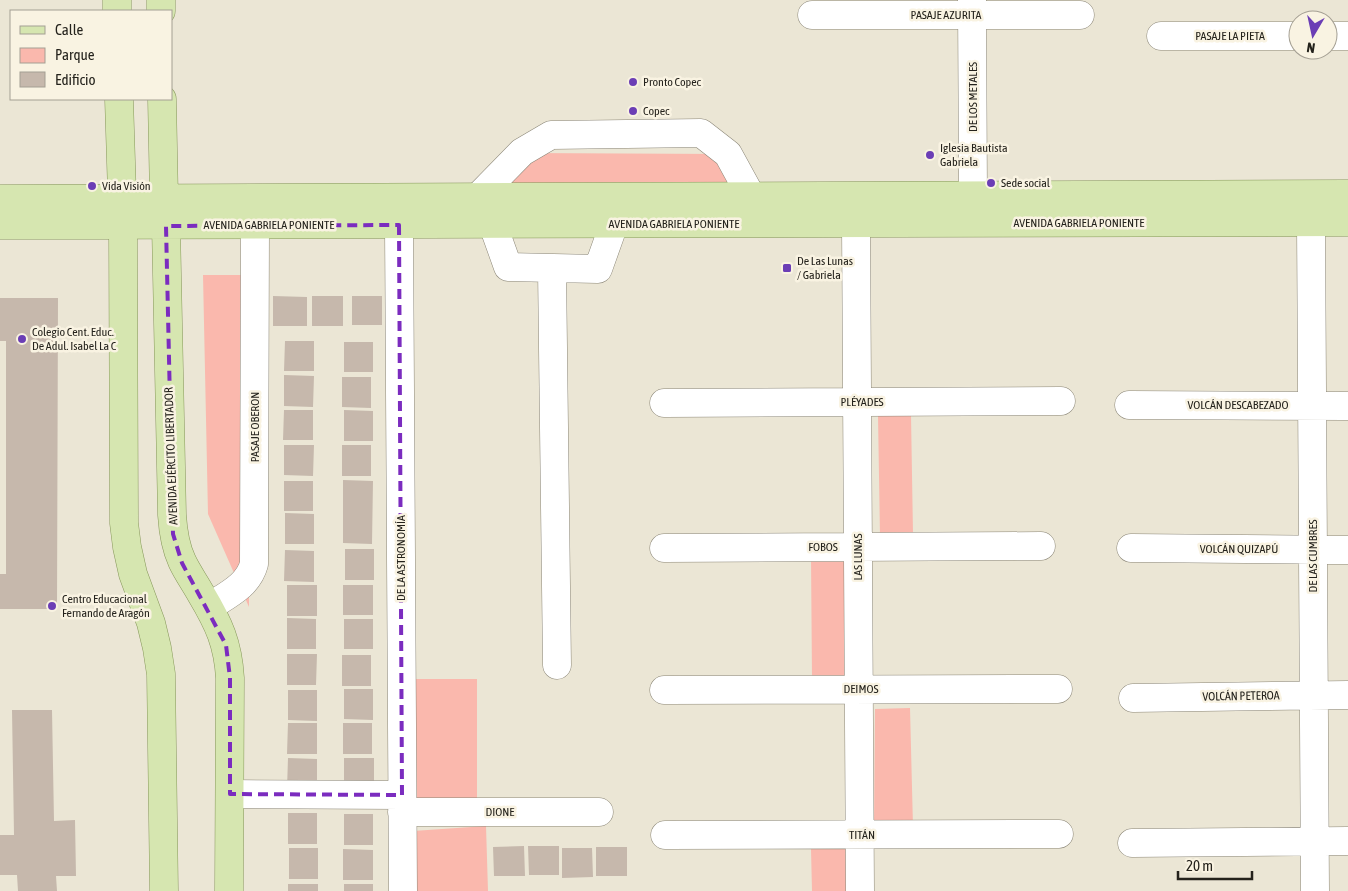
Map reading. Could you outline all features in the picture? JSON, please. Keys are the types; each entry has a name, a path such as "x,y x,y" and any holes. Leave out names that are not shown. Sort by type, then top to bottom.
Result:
{"main road":[{"path":"119,100 123,225 124,523 127,547 134,574 158,648 161,674 164,891"},
{"name":"AVENIDA EJÉRCITO LIBERTADOR","path":"162,100 172,515 176,547 182,563 220,628 229,660 230,891"},
{"path":"0,199 1348,194"},
{"name":"AVENIDA GABRIELA PONIENTE","path":"0,226 1348,222"}],"street":[{"name":"PASAJE AZURITA","path":"812,15 972,8 1080,16"},
{"name":"DE LOS METALES","path":"972,8 973,195"},
{"name":"PASAJE LA PIETA","path":"1161,36 1288,36"},
{"path":"478,197 522,152 551,135 702,133 728,154 751,196"},
{"name":"DE LAS CUMBRES","path":"1312,222 1315,891"},
{"name":"LAS LUNAS","path":"856,223 860,891"},
{"path":"493,225 508,267 598,269 614,224"},
{"name":"PASAJE OBERON","path":"209,607 244,583 252,572 254,564 255,225"},
{"name":"DE LA ASTRONOMÍA","path":"399,225 403,891"},
{"path":"552,268 557,665"},
{"name":"PLÉYADES","path":"664,403 1061,401"},
{"name":"VOLCÁN DESCABEZADO","path":"1129,405 1348,406"},
{"name":"FOBOS","path":"664,548 1042,546"},
{"name":"VOLCÁN QUIZAPÚ","path":"1131,548 1348,550"},
{"name":"DEIMOS","path":"664,690 1058,689"},
{"name":"VOLCÁN PETEROA","path":"1133,698 1348,695"},
{"name":"DIONE","path":"230,794 402,804 598,812"},
{"name":"TITÁN","path":"665,835 1059,834"},
{"path":"1132,843 1348,841"}],"highlighted area":[{"path":"399,225 402,795 230,794 230,678 226,645 182,563 173,534 166,226"}],"green space":[{"path":"523,153 724,154 746,201 487,202"},
{"path":"203,275 249,275 249,607 208,514"},
{"path":"878,415 911,415 913,534 880,536"},
{"path":"811,556 846,558 847,680 812,680"},
{"path":"408,679 477,679 477,802 408,803"},
{"path":"910,708 913,827 874,828 875,709"},
{"path":"486,826 488,891 415,891 413,831"},
{"path":"856,846 856,891 812,891 811,849"}],"building":[{"path":"273,296 307,297 307,326 273,326"},
{"path":"312,296 343,296 343,326 312,326"},
{"path":"352,296 382,296 382,325 352,325"},
{"path":"0,298 58,298 57,609 0,609 0,574 6,574 6,341 0,341"},
{"path":"285,341 314,341 314,371 284,371"},
{"path":"344,342 373,342 373,372 344,372"},
{"path":"284,375 314,376 313,407 284,406"},
{"path":"342,377 371,377 371,408 342,407"},
{"path":"284,410 313,410 313,440 283,440"},
{"path":"344,410 373,411 373,441 344,441"},
{"path":"284,445 314,445 313,476 284,475"},
{"path":"342,445 371,445 371,476 342,476"},
{"path":"343,480 373,481 372,544 343,543"},
{"path":"284,481 313,481 313,511 284,511"},
{"path":"285,513 314,514 314,544 285,544"},
{"path":"345,549 374,549 374,580 345,580"},
{"path":"285,550 314,551 314,582 284,581"},
{"path":"287,585 317,585 317,616 287,616"},
{"path":"343,585 373,585 373,615 343,615"},
{"path":"287,618 316,619 316,649 287,649"},
{"path":"344,619 373,619 373,649 344,649"},
{"path":"287,654 317,654 316,685 287,685"},
{"path":"342,655 371,655 371,686 342,686"},
{"path":"344,689 373,689 373,720 344,719"},
{"path":"288,690 317,690 317,721 288,720"},
{"path":"12,710 52,710 54,821 75,820 76,876 56,876 57,891 18,891 17,875 0,875 0,835 14,835"},
{"path":"288,723 317,723 317,754 287,754"},
{"path":"343,723 372,723 372,754 343,754"},
{"path":"288,758 317,759 317,789 287,789"},
{"path":"344,758 374,758 374,789 344,788"},
{"path":"288,813 317,813 317,844 288,844"},
{"path":"344,814 373,814 373,845 344,845"},
{"path":"524,846 525,876 494,876 493,847"},
{"path":"528,846 559,846 559,875 529,875"},
{"path":"596,847 627,847 627,876 596,876"},
{"path":"289,848 318,848 318,879 289,879"},
{"path":"562,848 592,848 593,877 562,878"},
{"path":"343,849 373,850 373,880 343,880"},
{"path":"288,884 318,884 318,891 288,891"},
{"path":"344,884 373,884 373,891 344,891"}],"place":[{"name":"Pronto Copec","path":"633,82"},
{"name":"Copec","path":"633,111"},
{"name":"Iglesia Bautista Gabriela","path":"930,155"},
{"name":"Sede social","path":"991,183"},
{"name":"Vida Visión","path":"92,186"},
{"name":"De Las Lunas / Gabriela","path":"787,268"},
{"name":"Colegio Cent. Educ. De Adul. Isabel La C","path":"22,339"},
{"name":"Centro Educacional Fernando de Aragón","path":"52,606"}]}
